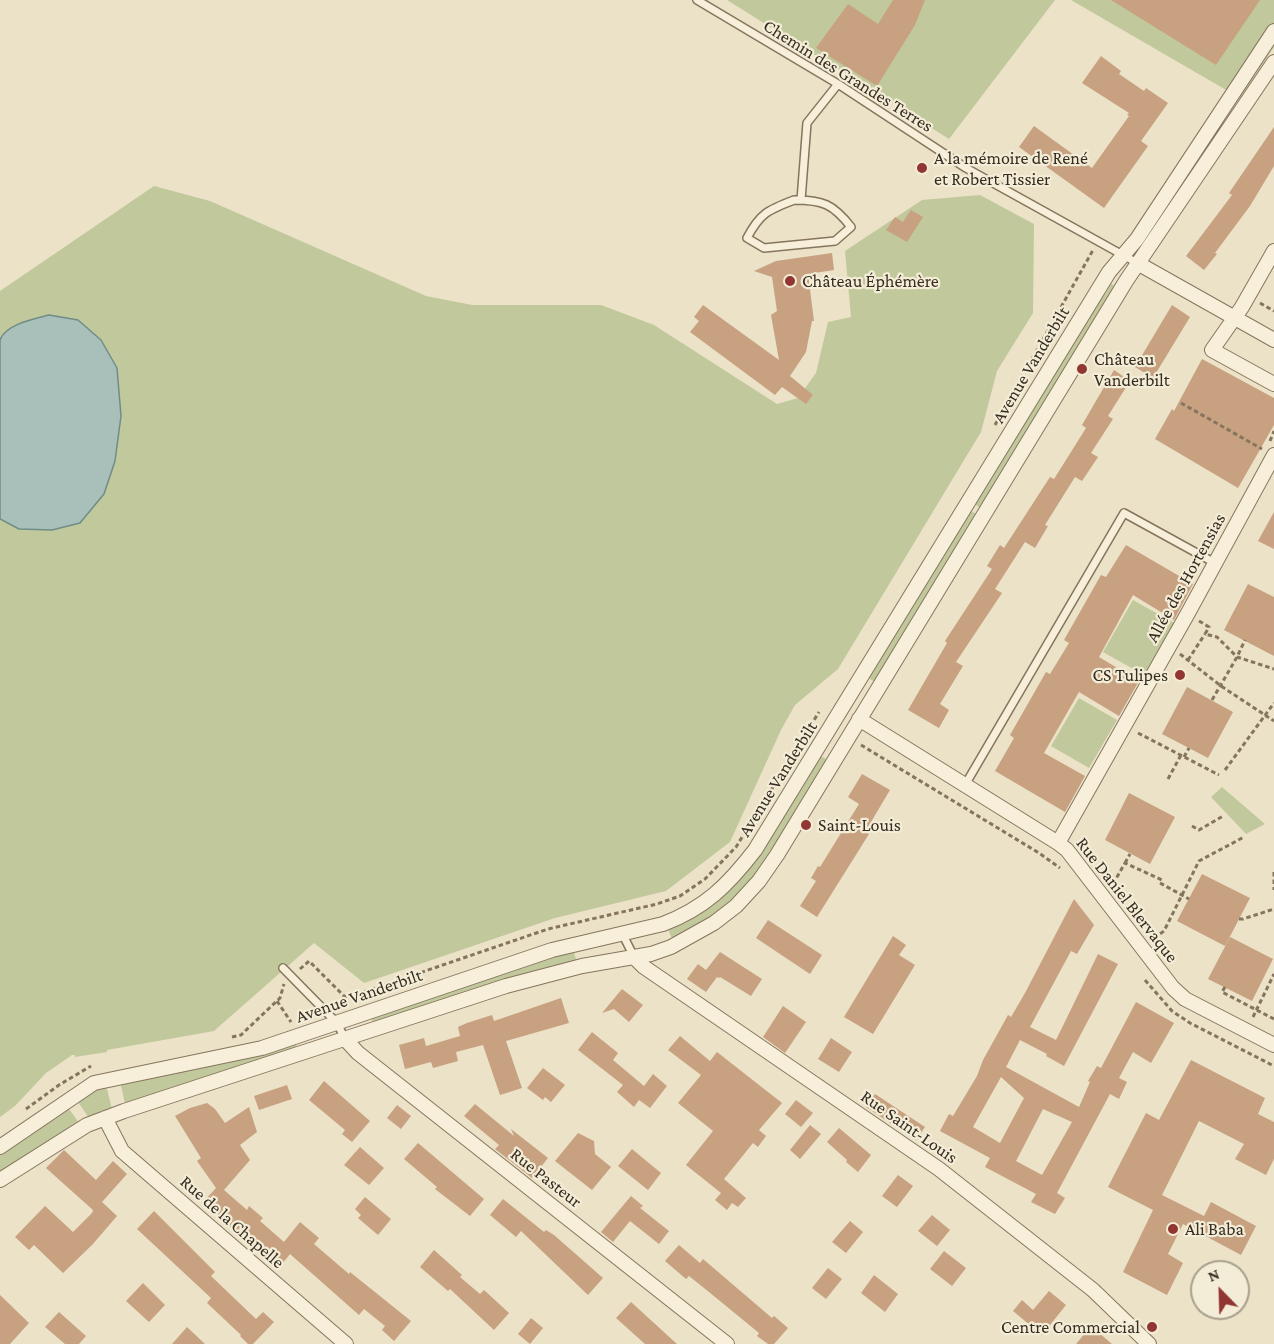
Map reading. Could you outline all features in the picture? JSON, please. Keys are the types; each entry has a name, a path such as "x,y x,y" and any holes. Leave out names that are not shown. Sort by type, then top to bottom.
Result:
{"street":[{"name":"Avenue Vanderbilt","path":"0,1147 94,1083 262,1048 552,950 622,935 681,917 709,900 723,888 755,850 1109,272 1125,255 1274,31"},
{"name":"Avenue Vanderbilt","path":"0,1180 87,1125 164,1096 506,986 582,966 634,957 671,947 714,923 749,894 777,855 1070,373 1139,264 1274,62"},
{"path":"1274,251 1212,350 1274,384"},
{"path":"1139,264 1274,340"},
{"name":"Allée des Hortensias","path":"1058,843 1274,455"},
{"name":"Rue Daniel Blervaque","path":"859,719 1068,850 1173,988 1185,999 1274,1045"},
{"name":"Rue Saint-Louis","path":"634,957 644,968 939,1169 1093,1290 1149,1344"},
{"name":"Rue Pasteur","path":"345,1039 357,1053 727,1344"},
{"name":"Rue de la Chapelle","path":"105,1118 122,1150 346,1344"}],"lane":[{"name":"Chemin des Grandes Terres","path":"697,0 838,84 966,168 1139,264"},
{"path":"801,200 807,123 838,84"},
{"path":"794,200 801,200 816,200 839,211 851,227 835,241 764,248 747,238 754,225 768,210 794,200"},
{"path":"965,785 1124,513 1215,563"},
{"path":"842,709 859,719"},
{"path":"622,935 634,957"},
{"path":"283,968 337,1023 345,1039"}],"path":[{"path":"992,431 1095,248"},
{"path":"1181,403 1274,455"},
{"path":"1188,613 1209,627 1188,660"},
{"path":"1205,634 1217,637 1237,657 1274,669"},
{"path":"1212,700 1245,640"},
{"path":"1168,648 1274,721"},
{"path":"1225,770 1274,703"},
{"path":"298,971 309,961 345,997 548,929 657,904 680,896 705,879 736,847 821,709"},
{"path":"1124,726 1219,775"},
{"path":"856,745 868,747 1061,868"},
{"path":"1168,779 1189,748"},
{"path":"1192,826 1199,830 1223,816"},
{"path":"1154,938 1164,931 1199,861 1244,837"},
{"path":"1113,884 1130,854"},
{"path":"1125,862 1189,899"},
{"path":"1274,872 1274,890"},
{"path":"1239,919 1274,909"},
{"path":"1253,1017 1274,974"},
{"path":"1144,979 1172,1011 1274,1066"},
{"path":"1219,999 1225,987"},
{"path":"1222,993 1274,1019"},
{"path":"277,1001 291,1020 295,1031"}],"green space":[{"path":"727,0 1055,0 949,139"},
{"path":"1071,0 1274,0 1274,47 1240,98"},
{"path":"154,186 210,201 426,296 472,305 601,305 654,325 777,404 798,398 816,373 828,322 851,317 845,251 922,200 980,195 1034,224 1033,313 997,371 981,432 838,669 795,705 781,730 730,842 666,891 555,918 364,983 314,943 214,1031 107,1050 107,1052 75,1057 72,1055 46,1073 15,1106 0,1117 0,291"},
{"path":"1111,284 1117,287 982,509 973,503 1102,293 1105,295"},
{"path":"969,510 978,515 875,682 867,677"},
{"path":"1133,600 1174,623 1144,675 1103,652"},
{"path":"1079,698 1117,720 1089,768 1051,746"},
{"path":"819,755 828,760 767,860 739,896 712,918 672,939 668,929 705,910 733,887 745,872"},
{"path":"1222,787 1265,824 1246,834 1211,797"},
{"path":"573,950 577,962 373,1024 371,1018"},
{"path":"295,1042 297,1048 125,1104 120,1081"},
{"path":"106,1085 112,1109 89,1118 76,1099"},
{"path":"67,1106 79,1123 0,1173 0,1154"}],"water":[{"path":"49,315 78,320 101,340 117,368 121,416 115,461 104,494 80,523 52,530 19,529 0,519 0,340 3,334 14,326"}],"building":[{"path":"893,0 925,0 915,25 877,86 816,48 848,4 878,24"},
{"path":"1111,0 1260,0 1216,65"},
{"path":"1101,56 1121,71 1119,74 1144,91 1146,88 1168,103 1141,141 1148,146 1104,208 1019,147 1034,126 1092,168 1129,116 1127,115 1129,113 1082,83"},
{"path":"1274,127 1274,166 1250,206 1204,270 1186,256 1232,195 1229,193"},
{"path":"911,210 923,217 907,242 886,230 895,217 903,222"},
{"path":"832,253 834,270 808,274 814,321 812,321 806,352 790,376 813,395 806,404 782,387 775,395 690,332 699,321 694,317 703,305 779,360 771,315 777,311 772,277 754,271 776,261"},
{"path":"1172,305 1190,317 1153,378 1135,367"},
{"path":"1202,359 1274,398 1274,425 1238,488 1155,439 1172,409 1174,411"},
{"path":"1114,370 1130,381 1108,416 1113,419 1091,453 1098,457 1082,481 1075,477 1045,525 1048,526 1035,548 1025,542 995,589 1002,593 956,662 963,666 940,704 949,710 939,728 908,710 947,643 945,641 992,569 987,566 1000,545 1004,548 1050,477 1054,479 1086,428 1082,425"},
{"path":"1274,512 1274,549 1258,541"},
{"path":"1126,545 1193,584 1174,620 1133,595 1099,657 1139,681 1119,716 1079,692 1044,753 1085,776 1065,812 995,771 1014,738 1010,735 1046,672 1050,674 1069,643 1064,640 1101,575 1106,577"},
{"path":"1248,584 1274,597 1274,656 1224,630"},
{"path":"1187,687 1233,712 1208,758 1162,734"},
{"path":"862,774 890,790 865,832 869,834 817,917 800,906 816,881 811,878 859,804 848,797"},
{"path":"1129,793 1175,817 1150,864 1105,840"},
{"path":"1202,874 1250,898 1225,946 1177,921"},
{"path":"1074,899 1094,925 1077,954 1071,951 1030,1027 1056,1040 1098,954 1118,964 1064,1066 1020,1040 1006,1067 1079,1107 1090,1082 1088,1081 1097,1066 1101,1068 1136,1002 1174,1023 1151,1063 1133,1052 1119,1078 1127,1082 1119,1099 1110,1094 1057,1193 1065,1198 1055,1214 1031,1202 1036,1194 985,1167 990,1158 940,1131 949,1114 953,1116 977,1076 983,1060 1008,1015 1011,1017","holes":["1001,1077 1024,1098 1000,1143 973,1127","1043,1109 1072,1122 1042,1175 1016,1161"]},
{"path":"768,920 822,955 810,974 756,938"},
{"path":"893,936 906,945 899,955 915,965 873,1034 844,1017"},
{"path":"1230,937 1273,959 1252,1001 1208,979"},
{"path":"720,952 762,979 751,996 720,977 717,977 706,992 687,979 698,964 706,970"},
{"path":"622,989 643,1005 629,1022 614,1009 602,1013"},
{"path":"561,998 569,1023 506,1041 522,1088 500,1095 483,1045 456,1052 458,1061 433,1068 431,1062 405,1069 399,1045 424,1038 426,1046 460,1036 458,1027 467,1023 492,1015 494,1021"},
{"path":"783,1006 806,1022 785,1053 763,1037"},
{"path":"592,1032 618,1053 613,1060 644,1086 653,1074 667,1086 650,1108 639,1100 634,1107 617,1092 623,1085 578,1050"},
{"path":"680,1036 710,1061 717,1052 782,1103 759,1130 766,1136 758,1147 753,1143 724,1179 746,1198 738,1207 732,1203 727,1210 715,1200 721,1193 686,1165 713,1131 678,1103 701,1075 668,1050"},
{"path":"831,1038 852,1052 839,1072 818,1059"},
{"path":"1191,1060 1265,1098 1258,1114 1274,1122 1274,1159 1266,1175 1235,1159 1244,1144 1199,1121 1162,1195 1204,1216 1211,1202 1256,1226 1241,1255 1183,1224 1168,1254 1183,1263 1167,1295 1123,1272 1153,1210 1108,1187 1146,1113 1159,1120"},
{"path":"543,1068 565,1085 551,1102 545,1097 543,1100 527,1088"},
{"path":"324,1081 370,1121 352,1142 342,1134 345,1130 309,1100"},
{"path":"287,1085 292,1099 259,1110 254,1096"},
{"path":"875,1094 925,1127 916,1140 866,1107"},
{"path":"796,1100 813,1113 801,1127 785,1114"},
{"path":"207,1103 215,1109 225,1123 249,1107 257,1132 240,1145 250,1160 224,1190 247,1210 249,1206 263,1218 260,1221 284,1242 300,1222 319,1238 314,1244 411,1321 394,1341 382,1330 385,1326 364,1309 359,1315 290,1254 282,1264 258,1244 255,1248 210,1209 213,1206 205,1200 216,1188 197,1161 201,1158 175,1116"},
{"path":"475,1104 514,1136 511,1129 548,1158 532,1178 495,1149 499,1145 464,1116"},
{"path":"397,1105 411,1116 401,1129 387,1118"},
{"path":"810,1125 821,1134 800,1159 790,1150"},
{"path":"839,1128 871,1155 858,1172 827,1142"},
{"path":"578,1133 594,1141 595,1154 611,1167 592,1190 555,1161"},
{"path":"418,1143 484,1199 470,1216 435,1189 437,1187 404,1159"},
{"path":"360,1147 384,1168 369,1185 344,1165"},
{"path":"632,1149 661,1173 648,1190 618,1166"},
{"path":"64,1150 96,1180 113,1161 127,1174 102,1202 117,1216 63,1273 34,1245 29,1250 15,1237 45,1206 73,1232 92,1213 93,1210 46,1168"},
{"path":"898,1175 913,1186 897,1207 882,1196"},
{"path":"631,1196 643,1206 640,1208 669,1231 659,1244 630,1221 613,1242 601,1232"},
{"path":"365,1197 391,1219 378,1235 358,1218 361,1215 355,1209"},
{"path":"503,1199 544,1232 546,1230 554,1235 603,1278 588,1295 521,1231 516,1237 490,1215"},
{"path":"154,1211 215,1272 211,1276 256,1319 263,1312 274,1322 253,1344 248,1344 207,1303 211,1298 137,1229"},
{"path":"932,1215 950,1230 937,1246 918,1231"},
{"path":"850,1221 863,1232 846,1253 832,1242"},
{"path":"679,1245 700,1263 703,1259 772,1318 774,1316 788,1328 774,1344 768,1344 757,1336 759,1333 709,1292 689,1276 686,1279 665,1261"},
{"path":"434,1250 480,1294 484,1290 509,1313 494,1330 450,1289 448,1291 420,1267"},
{"path":"944,1251 966,1268 952,1286 930,1269"},
{"path":"828,1268 842,1279 826,1299 812,1288"},
{"path":"874,1275 898,1294 885,1312 861,1293"},
{"path":"143,1283 165,1305 149,1322 126,1301"},
{"path":"1049,1291 1066,1305 1042,1335 1013,1311 1022,1300 1033,1310"},
{"path":"0,1295 29,1323 10,1344 0,1344"},
{"path":"631,1302 677,1344 645,1344 616,1318"},
{"path":"59,1312 86,1336 79,1344 65,1344 45,1327"},
{"path":"531,1318 543,1328 530,1344 518,1334"},
{"path":"1091,1326 1112,1344 1076,1344"},
{"path":"187,1327 205,1344 172,1344"}],"place":[{"name":"A la mémoire de René et Robert Tissier","path":"922,168"},
{"name":"Château Éphémère","path":"790,281"},
{"name":"Château Vanderbilt","path":"1082,369"},
{"name":"CS Tulipes","path":"1180,675"},
{"name":"Saint-Louis","path":"806,825"},
{"name":"Ali Baba","path":"1173,1229"},
{"name":"Centre Commercial","path":"1152,1327"}]}
